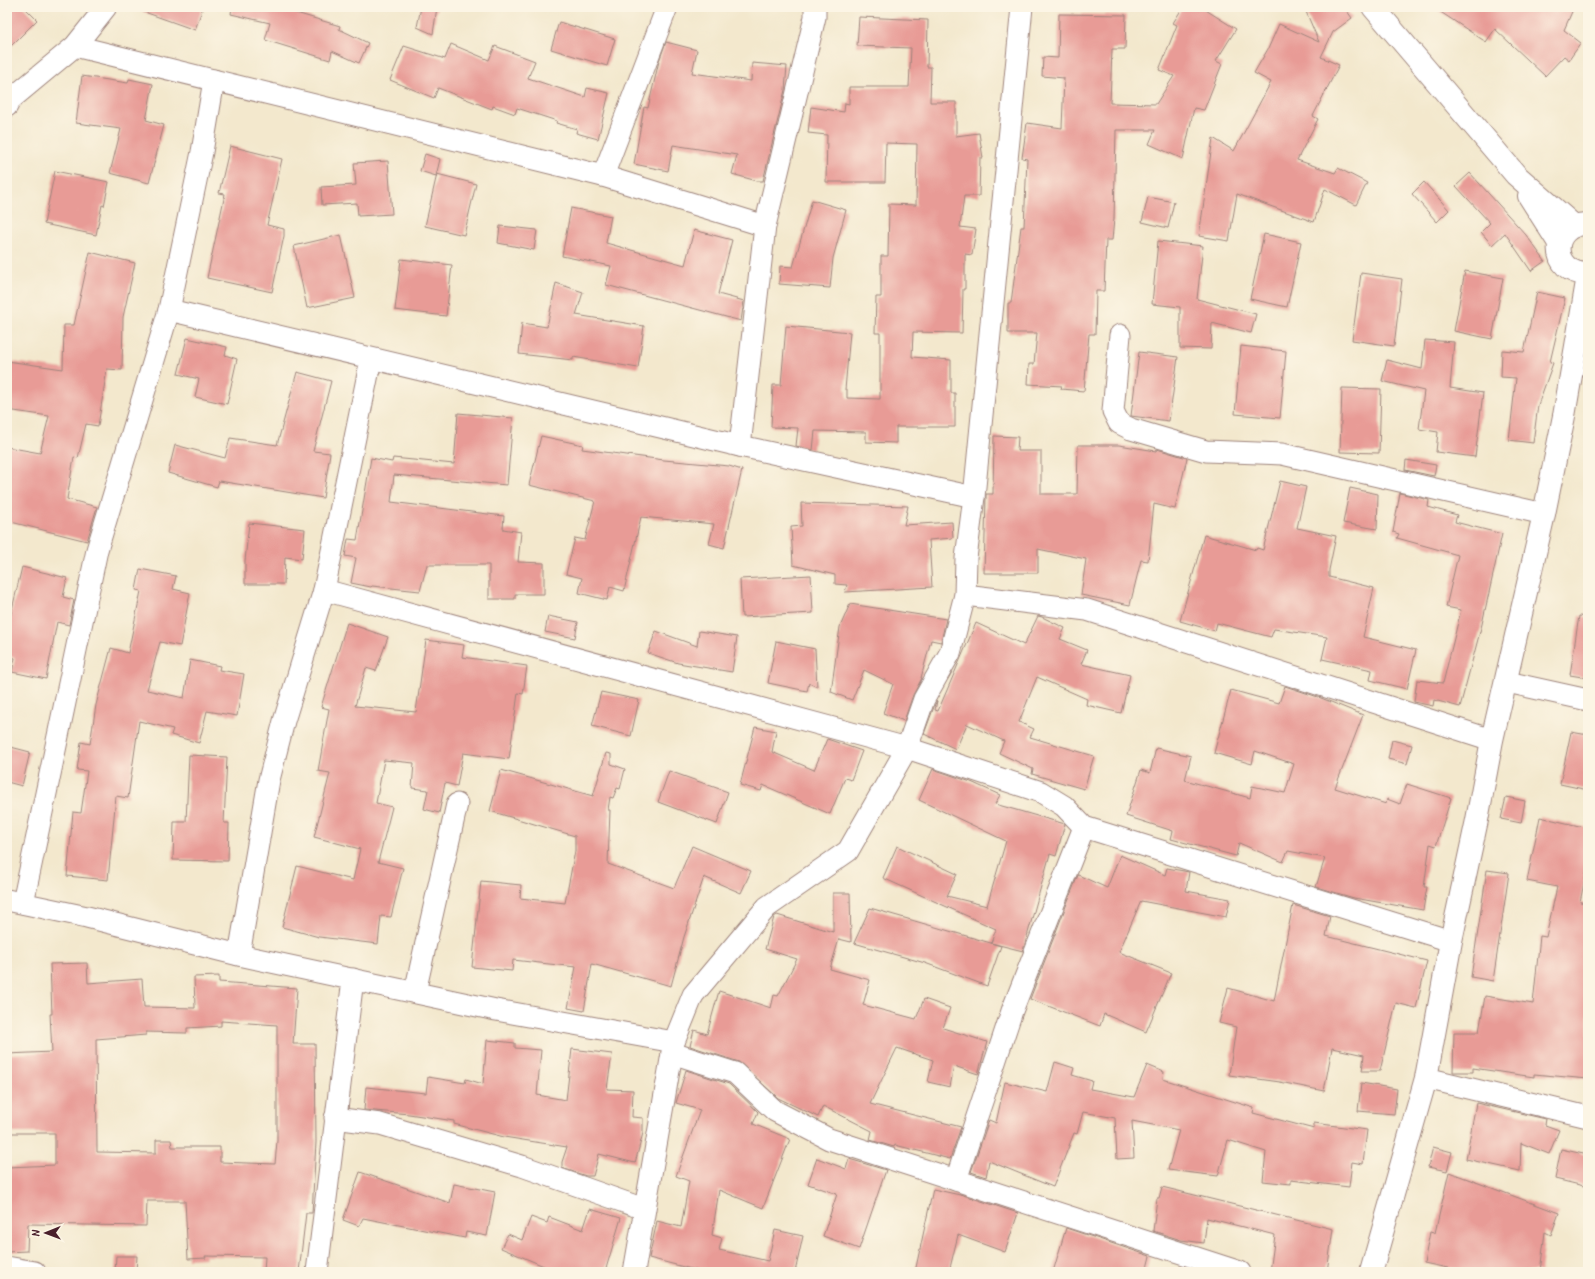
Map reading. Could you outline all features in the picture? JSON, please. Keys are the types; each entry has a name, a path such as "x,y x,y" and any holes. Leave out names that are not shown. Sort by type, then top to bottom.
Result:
{"street":[{"path":"7,106 10,100 74,46 106,7"},
{"path":"603,176 666,7"},
{"path":"740,446 765,226 815,17 815,7"},
{"path":"634,1272 673,1048 694,995 767,907 848,850 907,748 924,699 950,653 965,595 966,558 974,497 1022,7"},
{"path":"1372,7 1516,175 1559,243"},
{"path":"74,46 603,176 765,226"},
{"path":"214,80 202,152 169,310 97,550 15,902 87,917 239,955 673,1048 735,1073 775,1111 829,1139 1240,1272"},
{"path":"1370,1272 1426,1078 1451,941 1477,820 1492,740 1507,682 1544,514 1577,348 1582,274 1562,264 1558,253 1559,243 1564,232 1582,221 1516,175"},
{"path":"169,310 740,446 974,497"},
{"path":"1120,335 1113,411 1119,423 1131,429 1206,451 1282,454 1544,514"},
{"path":"239,955 269,780 284,721 324,590 371,359"},
{"path":"324,590 907,748 1041,792 1064,806 1084,827 1451,941"},
{"path":"965,595 1087,610 1492,740"},
{"path":"1507,682 1588,700"},
{"path":"416,992 457,804"},
{"path":"956,1180 1012,1011 1084,827"},
{"path":"317,1272 353,979"},
{"path":"1426,1078 1588,1117"},
{"path":"336,1118 380,1124 522,1166 644,1209"},
{"path":"7,1267 35,1272"}],"building":[{"path":"7,7 24,7 37,20 7,50"},
{"path":"136,7 203,7 195,30 136,9"},
{"path":"232,7 276,7 340,26 339,29 368,43 359,63 332,51 330,60 265,40 270,23 231,14"},
{"path":"421,7 437,7 433,34 417,27"},
{"path":"1183,7 1201,7 1236,29 1216,61 1222,64 1204,110 1194,108 1183,159 1149,144 1155,130 1116,130 1114,219 1112,240 1106,240 1104,291 1096,291 1095,334 1089,334 1084,391 1061,389 1062,386 1028,384 1029,364 1034,364 1037,333 1008,333 1008,303 1011,303 1021,227 1024,227 1027,159 1022,158 1027,123 1062,128 1064,78 1042,76 1043,57 1058,58 1059,14 1126,15 1125,49 1112,49 1110,103 1156,104 1174,76 1159,70 1177,25 1173,23"},
{"path":"1304,7 1344,7 1352,18 1333,32 1321,57 1339,65 1313,116 1318,119 1297,160 1335,173 1338,168 1367,183 1356,205 1325,189 1314,222 1237,194 1229,241 1199,236 1213,138 1234,151 1271,82 1254,73 1268,49 1279,24 1319,42"},
{"path":"1433,7 1574,7 1564,30 1581,43 1569,60 1564,56 1545,76 1495,29 1486,42"},
{"path":"859,17 928,20 927,67 931,67 930,102 956,102 956,136 979,133 983,158 980,158 979,196 964,196 960,227 976,229 972,255 965,254 965,289 963,289 962,333 913,332 912,357 951,360 951,393 955,393 955,427 896,427 896,443 866,442 866,432 815,431 813,450 796,446 798,428 771,427 773,385 781,385 786,326 850,332 845,390 847,390 847,398 880,399 880,333 875,333 876,297 881,297 881,256 888,256 889,204 916,205 917,144 886,143 885,182 826,182 827,135 808,133 811,107 844,112 845,103 849,104 849,87 909,87 911,48 857,46"},
{"path":"559,22 615,39 607,66 551,49"},
{"path":"666,42 697,50 692,73 751,81 752,63 787,66 785,90 763,181 757,181 732,174 737,155 673,145 668,171 634,164 644,107 648,108 659,61"},
{"path":"451,44 489,60 495,46 535,61 528,78 585,97 587,88 609,93 598,139 576,133 577,129 556,123 557,121 517,108 515,114 493,106 492,109 438,88 434,98 390,80 404,46 445,59"},
{"path":"82,76 128,83 129,79 153,84 146,120 164,125 149,183 110,173 121,129 76,123"},
{"path":"230,146 282,159 267,225 284,229 284,236 272,292 207,278 225,194 219,193"},
{"path":"425,154 440,159 436,176 420,171"},
{"path":"388,161 392,214 358,216 357,203 322,205 321,187 356,185 354,163"},
{"path":"55,171 109,182 104,206 102,205 96,235 44,224"},
{"path":"1470,173 1526,235 1545,261 1531,271 1505,233 1492,245 1481,232 1490,223 1456,186"},
{"path":"437,174 476,184 464,235 425,226"},
{"path":"1424,182 1449,210 1437,222 1412,194"},
{"path":"1148,197 1174,202 1168,228 1142,222"},
{"path":"812,200 846,210 833,258 830,288 779,284 780,266 793,267"},
{"path":"571,208 611,216 606,243 685,265 694,230 732,240 718,294 744,301 741,321 606,285 611,266 562,256"},
{"path":"500,226 537,230 534,250 498,243"},
{"path":"1264,234 1301,242 1287,307 1250,299"},
{"path":"341,235 355,298 307,308 294,246"},
{"path":"1158,241 1203,246 1197,299 1256,314 1251,333 1212,323 1211,349 1180,348 1180,307 1152,304"},
{"path":"90,252 135,263 123,317 122,370 107,369 98,426 86,424 78,458 74,457 67,499 97,507 87,541 7,521 7,447 40,453 49,416 7,410 7,361 63,369 64,325 74,325"},
{"path":"401,259 452,265 446,316 395,310"},
{"path":"1465,271 1503,278 1492,339 1454,331"},
{"path":"1361,273 1402,279 1394,346 1352,340"},
{"path":"556,283 583,292 576,315 644,326 638,368 573,357 573,360 519,354 522,323 547,327"},
{"path":"1537,292 1565,298 1550,362 1553,363 1538,405 1533,443 1509,440 1516,378 1501,377 1502,350 1524,352"},
{"path":"187,338 227,347 225,355 237,359 227,404 195,397 199,379 178,374"},
{"path":"1425,340 1454,342 1450,388 1483,393 1475,457 1436,452 1438,432 1419,429 1424,391 1382,381 1387,360 1422,369"},
{"path":"1241,346 1286,351 1280,418 1235,414"},
{"path":"1139,352 1178,357 1169,421 1131,416"},
{"path":"297,372 331,381 313,451 330,453 323,498 219,481 217,487 168,473 175,445 225,458 230,438 277,445"},
{"path":"1342,388 1381,389 1379,453 1340,452"},
{"path":"458,413 513,418 507,485 394,475 391,502 504,516 503,529 521,532 518,562 544,563 544,594 515,594 515,599 489,599 489,565 427,565 420,591 371,587 351,583 356,558 345,556 348,539 357,540 371,458 392,462 393,458 454,464"},
{"path":"541,436 583,445 582,449 664,460 729,466 742,470 724,548 709,544 714,524 641,517 624,591 610,587 607,600 579,593 582,578 566,574 575,538 585,540 595,501 529,485"},
{"path":"994,436 1018,437 1017,451 1041,451 1041,494 1077,494 1078,445 1119,445 1156,451 1157,449 1187,458 1175,509 1154,504 1148,561 1141,560 1130,605 1081,595 1086,559 1038,549 1038,573 984,573 986,494 993,494"},
{"path":"1406,460 1436,465 1434,476 1405,470"},
{"path":"1280,481 1306,487 1297,528 1336,536 1329,577 1374,588 1363,637 1416,650 1407,689 1370,680 1372,670 1322,659 1327,637 1274,629 1271,637 1217,623 1215,631 1180,621 1204,535 1256,550 1257,548 1263,550"},
{"path":"1350,488 1378,494 1377,529 1343,523"},
{"path":"1400,493 1429,500 1428,507 1457,515 1455,522 1502,534 1482,624 1460,707 1434,700 1433,706 1414,702 1417,680 1443,683 1461,610 1446,607 1458,555 1397,538 1399,534 1393,532"},
{"path":"801,503 908,506 904,525 952,522 953,538 929,540 932,587 845,592 847,585 835,584 835,575 793,565 791,527 802,526"},
{"path":"249,523 305,529 302,559 285,557 284,584 245,584 245,561"},
{"path":"22,567 67,578 63,597 74,600 69,625 57,622 46,679 12,672 15,658 7,656 7,618 10,618"},
{"path":"140,569 176,576 173,589 190,593 180,646 160,642 147,690 184,698 190,660 220,666 219,670 244,674 237,716 207,711 199,743 171,735 173,729 139,721 128,798 116,796 108,880 67,876 73,812 81,813 87,771 77,770 81,742 90,744 96,705 111,648 128,653 141,591 136,590"},
{"path":"811,575 813,613 742,617 740,579"},
{"path":"850,604 946,619 941,642 931,640 922,678 913,695 904,721 883,713 893,684 864,670 852,700 831,692 840,627"},
{"path":"548,616 578,622 575,638 545,632"},
{"path":"1038,616 1065,628 1060,639 1087,650 1081,664 1130,675 1121,713 1086,705 1087,699 1037,677 1019,722 1034,729 1030,737 1094,756 1084,789 1032,774 1033,769 999,753 1004,741 967,724 956,749 924,734 937,701 935,710 938,711 976,623 1024,645"},
{"path":"1579,616 1588,617 1588,678 1570,675"},
{"path":"347,623 388,637 376,671 366,668 355,706 416,712 426,640 464,645 462,657 527,666 523,694 518,693 509,759 463,753 457,786 445,783 439,813 424,809 428,790 412,788 414,763 384,760 376,803 392,807 378,862 403,868 391,917 381,916 378,944 319,937 282,927 297,866 353,880 360,849 314,837 330,773 318,771 329,709 321,707"},
{"path":"656,631 697,646 699,631 737,637 732,672 678,663 648,653"},
{"path":"776,641 815,649 817,687 809,683 807,691 768,683"},
{"path":"1285,686 1321,698 1363,715 1335,788 1386,804 1387,799 1400,804 1407,784 1451,798 1436,846 1430,844 1424,887 1427,887 1423,910 1354,898 1316,887 1325,858 1288,851 1283,862 1239,843 1236,856 1171,839 1173,831 1126,816 1141,770 1150,773 1156,748 1191,756 1185,780 1250,798 1252,786 1285,793 1294,764 1255,751 1252,764 1214,753 1231,690 1279,703"},
{"path":"601,692 639,700 631,736 592,726"},
{"path":"755,727 776,731 772,752 814,770 827,739 862,751 851,780 845,778 830,814 763,785 761,791 740,785"},
{"path":"1571,732 1588,735 1588,790 1560,784"},
{"path":"1392,740 1412,745 1407,764 1388,759"},
{"path":"7,746 30,752 22,786 7,782"},
{"path":"606,753 611,754 611,764 625,769 620,789 617,788 613,798 610,797 608,810 610,810 608,864 674,888 692,846 751,871 741,893 704,877 684,937 671,986 592,964 584,1011 568,1008 576,967 513,960 512,971 472,967 481,881 521,885 520,898 565,903 575,851 575,836 490,811 501,770 593,796"},
{"path":"189,755 227,757 224,823 229,823 228,861 173,860 174,822 186,822"},
{"path":"933,769 971,782 1000,795 995,804 1065,824 1056,856 1050,854 1023,951 991,943 996,929 883,878 897,846 957,874 947,896 987,906 1006,841 919,800"},
{"path":"669,771 728,792 717,824 658,802"},
{"path":"1506,797 1525,801 1521,823 1501,819"},
{"path":"1540,817 1588,828 1588,864 1580,902 1588,903 1588,1079 1534,1074 1534,1077 1473,1068 1473,1072 1453,1072 1454,1032 1479,1032 1485,996 1533,1004 1540,936 1546,937 1557,887 1527,881"},
{"path":"1120,855 1165,875 1167,868 1189,872 1186,891 1230,899 1226,917 1141,901 1119,952 1171,973 1146,1032 1104,1014 1100,1026 1030,999 1078,875 1107,888"},
{"path":"1487,870 1509,873 1493,981 1471,977"},
{"path":"833,893 850,893 851,942 839,939 830,969 870,980 863,1005 916,1019 924,999 950,1008 943,1028 987,1042 978,1074 954,1066 950,1087 928,1082 933,1060 897,1048 870,1104 961,1127 950,1159 895,1145 894,1147 870,1140 872,1131 823,1106 818,1117 778,1098 739,1062 690,1046 694,1030 707,1034 719,991 771,1008 774,995 778,996 797,959 765,949 774,917 777,915 833,932"},
{"path":"1293,905 1330,916 1326,936 1427,961 1416,1008 1396,1003 1380,1071 1362,1071 1364,1055 1332,1048 1324,1091 1280,1082 1229,1075 1236,1027 1219,1023 1228,988 1274,1001"},
{"path":"870,908 1001,946 987,986 925,963 854,943"},
{"path":"87,963 88,983 142,979 144,1007 195,1008 194,977 219,976 219,982 297,988 293,1044 315,1044 316,1142 312,1213 306,1213 299,1272 264,1272 265,1257 205,1256 206,1258 188,1259 185,1201 147,1201 146,1226 28,1224 27,1251 7,1252 7,1167 55,1165 55,1133 9,1133 9,1121 7,1121 7,1054 52,1052 50,964","holes":["221,1021 277,1025 277,1141 275,1164 220,1162 220,1147 172,1147 171,1140 156,1140 156,1153 97,1152 96,1039 146,1035 146,1032 187,1033 187,1028 221,1026"]},
{"path":"487,1040 515,1043 515,1048 541,1050 537,1095 566,1100 572,1049 612,1054 607,1089 633,1090 632,1117 643,1118 643,1133 635,1163 599,1154 593,1176 586,1176 562,1168 562,1162 567,1147 504,1137 454,1124 454,1121 409,1114 364,1110 366,1087 426,1093 428,1077 465,1083 466,1079 483,1084"},
{"path":"1055,1062 1074,1068 1072,1075 1092,1081 1090,1089 1134,1097 1147,1065 1164,1072 1163,1079 1254,1108 1253,1113 1314,1129 1314,1123 1367,1130 1363,1164 1352,1162 1349,1187 1291,1180 1291,1184 1263,1181 1266,1152 1228,1140 1218,1176 1168,1170 1179,1130 1132,1121 1134,1158 1117,1159 1115,1118 1083,1112 1077,1134 1074,1133 1053,1187 989,1161 986,1177 971,1172 989,1120 996,1123 1005,1082 1047,1092"},
{"path":"686,1070 729,1084 758,1112 753,1124 790,1139 763,1208 719,1190 712,1235 722,1238 719,1250 768,1261 775,1230 803,1236 795,1272 703,1272 649,1258 657,1221 681,1227 689,1181 676,1176 700,1110 676,1103"},
{"path":"1361,1083 1397,1089 1394,1114 1358,1111"},
{"path":"1476,1103 1546,1119 1545,1125 1559,1130 1549,1154 1521,1143 1520,1171 1466,1159"},
{"path":"1433,1147 1452,1152 1447,1171 1428,1167"},
{"path":"1561,1149 1588,1155 1588,1187 1555,1179"},
{"path":"817,1158 846,1169 849,1159 886,1170 859,1249 823,1236 837,1194 808,1184"},
{"path":"360,1172 450,1203 454,1184 495,1192 487,1236 466,1232 465,1238 363,1218 359,1226 343,1220"},
{"path":"1449,1172 1559,1213 1551,1235 1545,1232 1540,1272 1466,1272 1424,1263 1430,1232 1435,1233"},
{"path":"1162,1187 1333,1229 1327,1272 1270,1272 1275,1235 1207,1218 1204,1243 1181,1240 1153,1231 1157,1198 1159,1198"},
{"path":"933,1189 960,1194 1018,1213 1005,1252 958,1235 949,1272 915,1272"},
{"path":"590,1209 621,1218 605,1272 558,1272 501,1248 508,1234 522,1240 531,1217 547,1223 549,1217 583,1230"},
{"path":"1066,1228 1150,1256 1146,1272 1053,1272"},
{"path":"116,1256 137,1256 136,1272 115,1272"}]}
